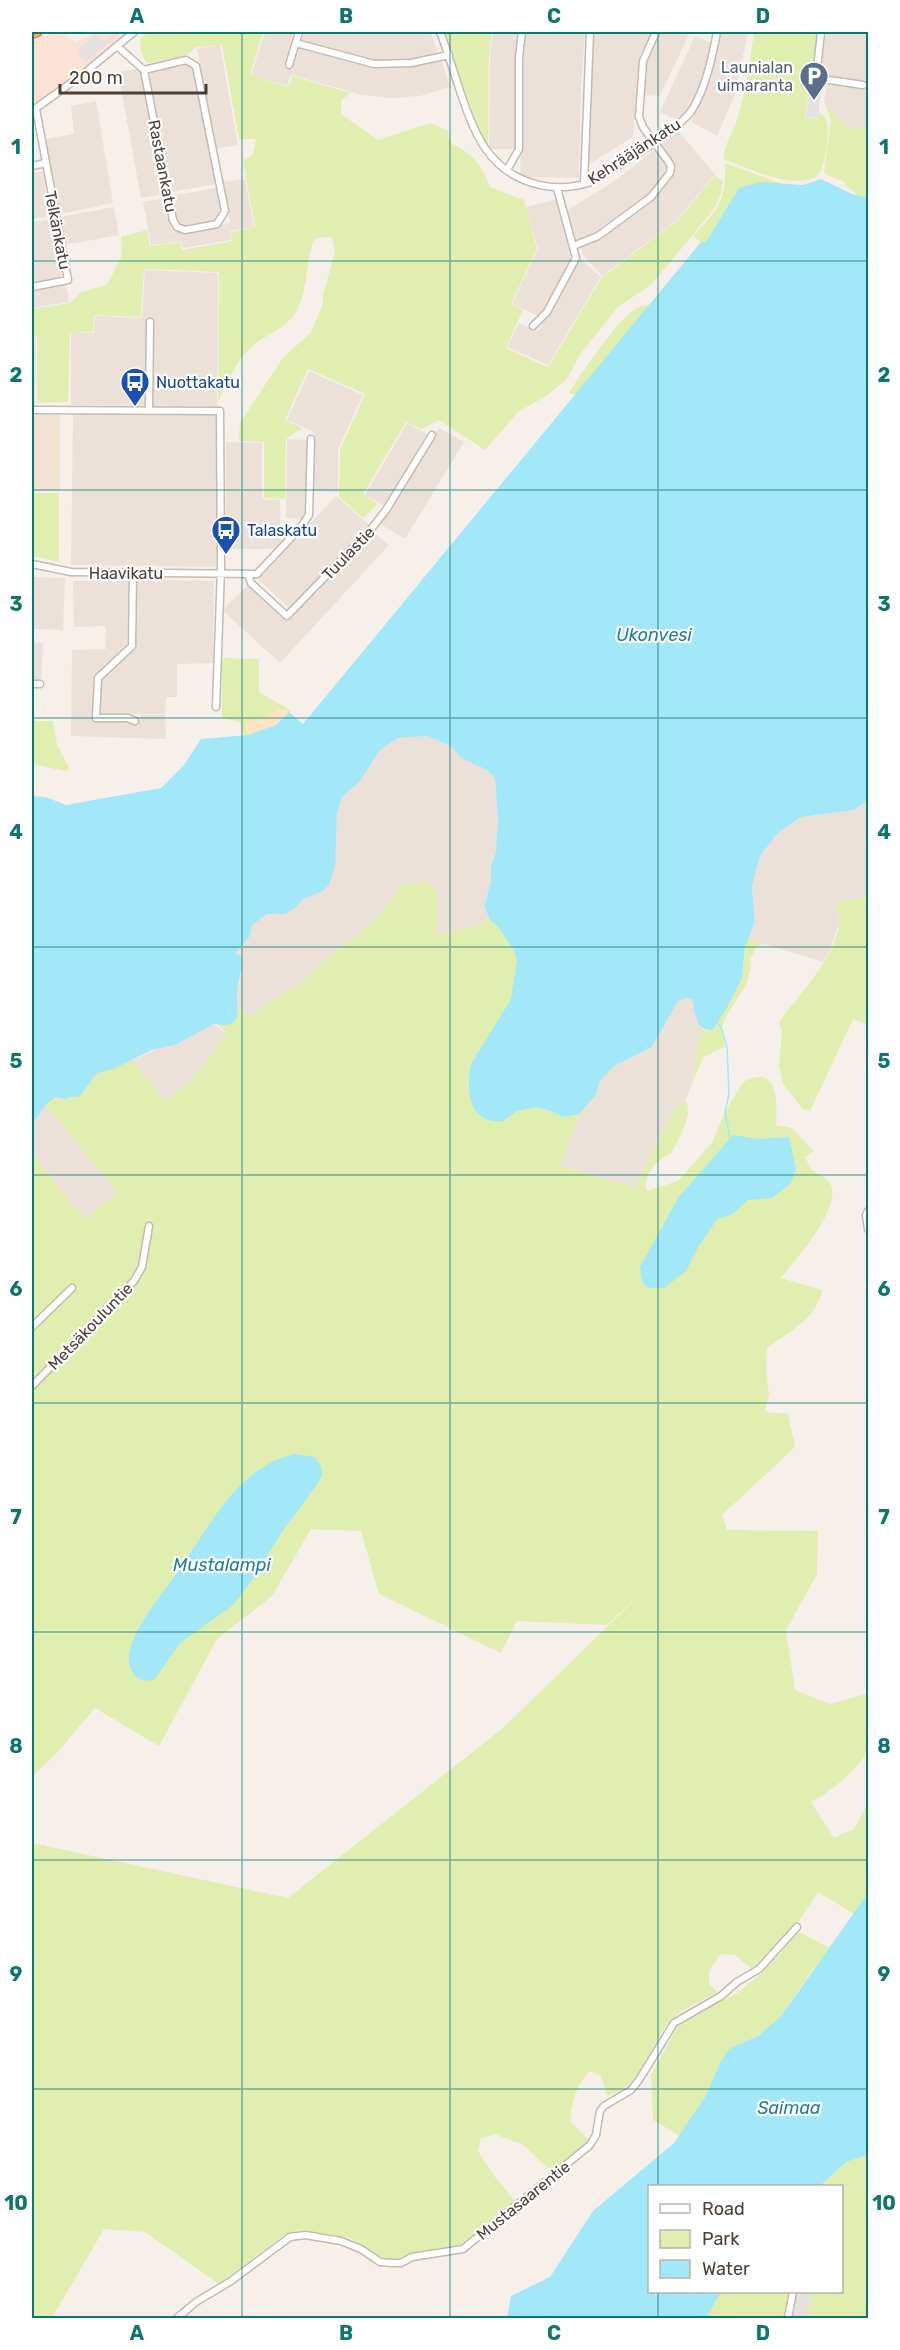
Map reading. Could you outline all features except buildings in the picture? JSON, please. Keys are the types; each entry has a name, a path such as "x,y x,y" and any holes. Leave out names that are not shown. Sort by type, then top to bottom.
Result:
{"highway":[{"path":"32,34 37,32"}],"street":[{"path":"34,110 134,32"},
{"path":"289,65 299,32"},
{"name":"Kehrääjänkatu","path":"440,32 475,129 485,147 507,170 533,184 557,188 584,184 609,172 681,123 693,109 705,79 717,32"},
{"path":"507,170 519,149 519,57 522,32"},
{"path":"584,184 590,32"},
{"path":"573,246 598,236 651,196 670,173 671,166 639,117 643,61 656,32"},
{"path":"821,32 816,78 863,85"},
{"path":"296,43 374,64 411,63 449,55"},
{"path":"117,46 144,70"},
{"name":"Rastaankatu","path":"186,60 196,66 225,211 217,224 185,230 177,227 173,220 144,70 186,60"},
{"name":"Telkänkatu","path":"32,287 68,280 34,110"},
{"path":"32,166 45,163"},
{"path":"534,326 547,312 576,258 557,188"},
{"path":"149,411 150,322"},
{"path":"32,410 220,411 221,573 216,707"},
{"name":"Tuulastie","path":"248,574 251,583 287,616 372,528 386,510 432,435"},
{"path":"248,574 257,574 300,528 309,515 311,439"},
{"name":"Haavikatu","path":"32,564 71,572 248,574"},
{"path":"133,573 132,646 98,678 96,718 128,718 135,721"},
{"path":"32,684 40,684"},
{"path":"868,1211 866,1215 868,1229"},
{"name":"Metsäkouluntie","path":"32,1386 134,1281 142,1267 148,1226"},
{"path":"32,1327 72,1288"},
{"name":"Mustasaarentie","path":"177,2319 196,2302 231,2281 290,2237 305,2235 341,2241 362,2249 380,2262 393,2264 412,2257 463,2249 590,2145 596,2135 600,2111 604,2106 631,2090 674,2023 721,1996 737,1982 759,1969 796,1928"},
{"path":"788,2319 793,2293"}],"shaded area":[{"path":"56,32 63,32 75,42 96,32 119,32 122,37 63,85 32,106 32,41"},
{"path":"265,32 295,32 283,67 292,70 300,46 365,66 389,68 441,59 450,87 420,96 391,98 362,95 291,75 287,86 251,75"},
{"path":"304,32 430,32 438,53 410,61 367,60 301,42"},
{"path":"493,32 520,32 517,149 489,149 490,54"},
{"path":"526,32 585,32 579,178 520,177"},
{"path":"592,32 653,32 639,62 633,137 588,165 588,88"},
{"path":"659,32 690,32 660,96 644,95 647,60"},
{"path":"719,32 748,32 735,94 717,136 691,122 711,80"},
{"path":"826,32 868,32 868,130 844,126 824,102 828,77 820,75"},
{"path":"96,34 103,42 112,34 115,37 86,62 76,51"},
{"path":"695,36 712,43 702,82 691,108 679,121 660,112"},
{"path":"220,45 238,145 216,149 197,49"},
{"path":"187,64 194,69 216,184 171,192 149,77 153,71"},
{"path":"137,69 141,73 164,194 141,198 118,72"},
{"name":"Launialan uimaranta","path":"810,83 822,84 818,118 806,117"},
{"path":"96,101 113,203 59,214 45,139 74,134 71,106"},
{"path":"678,131 715,174 677,220 602,276 585,257 579,246 652,199 677,168 660,145"},
{"path":"656,149 669,167 651,192 596,233 580,241 574,240 566,211 613,182"},
{"path":"43,171 50,216 32,219 32,173"},
{"path":"245,179 254,227 230,231 232,240 183,248 181,241 151,245 143,202 165,198 172,233 230,223 224,182"},
{"path":"216,188 221,214 216,220 183,226 177,223 171,196"},
{"path":"557,199 571,260 544,313 539,316 512,304 538,249 526,207"},
{"path":"114,207 119,235 65,245 60,217"},
{"path":"51,219 62,277 32,283 32,222"},
{"path":"579,258 601,277 548,365 507,347 519,323 538,331 554,307"},
{"path":"145,270 218,273 217,406 71,405 71,332 94,333 95,316 142,318"},
{"path":"66,285 69,302 32,308 32,290"},
{"path":"32,338 36,338 35,406 32,406"},
{"path":"309,371 363,395 338,449 338,492 314,491 314,432 287,420"},
{"path":"32,415 60,415 60,491 32,491"},
{"path":"73,415 217,415 216,567 71,565"},
{"path":"407,423 427,434 384,506 365,495"},
{"path":"439,428 464,442 405,539 380,524"},
{"path":"287,439 307,440 306,510 302,519 286,518"},
{"path":"226,442 262,443 262,499 280,500 281,542 273,549 226,549"},
{"path":"336,496 369,525 291,610 257,578"},
{"path":"373,532 389,545 280,663 222,610 248,585 288,622"},
{"path":"32,577 65,578 63,630 32,629"},
{"path":"135,580 214,581 213,663 177,664 177,697 166,697 165,714 100,714 100,679 135,646"},
{"path":"73,581 129,581 127,648 93,679 93,719 141,720 141,715 165,715 166,739 71,736 72,650 106,649 105,626 74,627"},
{"path":"32,642 43,643 41,682 32,681"},
{"path":"428,736 452,747 461,758 487,770 495,777 498,819 496,852 491,865 491,881 484,907 489,919 473,927 435,933 402,885 385,909 360,933 327,958 301,983 263,1006 250,1017 237,1005 241,961 235,953 250,936 252,925 267,914 295,908 303,899 321,892 335,856 337,813 342,797 360,781 380,750 398,738"},
{"path":"868,800 868,897 836,902 839,923 830,950 823,962 748,939 755,922 752,887 760,856 778,833 801,817 854,810"},
{"path":"688,998 692,1000 697,1021 702,1029 690,1089 685,1101 675,1108 635,1188 560,1166 579,1114 596,1095 600,1081 613,1067 652,1047 678,1001"},
{"path":"214,1024 227,1034 193,1079 166,1102 132,1060"},
{"path":"45,1105 119,1192 84,1219 32,1154 32,1126 38,1112"},
{"path":"798,2293 812,2293 806,2318 792,2317"}],"green space":[{"path":"149,32 263,32 250,75 288,87 292,76 351,93 341,100 341,114 378,140 430,123 447,130 452,144 471,156 484,173 490,187 524,200 537,249 511,304 523,310 506,348 548,367 602,277 678,220 715,175 723,182 721,193 714,209 652,284 618,307 581,353 566,380 546,396 518,412 485,450 439,420 421,429 406,422 363,494 378,504 363,518 339,497 340,450 365,394 308,369 285,420 302,428 286,439 285,499 264,498 264,442 239,441 240,423 282,359 311,332 323,304 323,295 335,251 332,237 314,239 300,305 296,312 280,328 249,349 231,374 218,402 219,272 144,269 141,317 94,315 93,332 70,332 68,402 37,403 37,337 32,337 32,309 70,303 82,292 107,285 122,255 121,237 147,230 150,246 180,242 182,250 232,241 231,232 255,227 243,161 253,155 256,139 239,139 222,45 196,47 187,55 151,63 146,62 141,52 140,39"},
{"path":"442,32 492,32 489,54 488,147 479,128"},
{"path":"754,32 817,32 812,83 810,83 805,117 818,119 819,112 827,121 828,136 822,168 815,178 792,181 780,179 724,160 725,149 743,98"},
{"path":"824,102 844,126 868,130 868,252 855,193 845,185 845,182 824,172 831,121"},
{"path":"725,163 785,185 580,396 569,393 601,346 622,321 639,307 653,304 701,242 693,236 719,204 724,187"},
{"path":"32,493 59,493 59,562 32,556"},
{"path":"222,658 259,659 259,692 291,711 270,728 244,736 240,722 222,718"},
{"path":"32,721 53,721 57,745 70,769 65,771 32,764"},
{"path":"427,881 437,891 436,933 473,927 489,919 488,904 505,892 503,883 510,884 515,899 509,909 521,914 522,924 519,929 522,932 537,933 545,926 549,927 553,924 552,927 556,929 553,932 558,938 568,934 573,939 570,943 586,947 584,956 591,962 593,972 587,980 587,997 573,1015 563,1020 539,1023 516,1019 506,1015 509,1003 471,1064 470,1096 472,1104 481,1116 490,1121 502,1122 517,1111 537,1107 563,1117 579,1114 560,1166 635,1188 675,1108 685,1101 688,1112 681,1135 671,1154 652,1168 647,1179 646,1191 678,1181 712,1143 725,1112 743,1082 755,1077 763,1077 770,1081 773,1087 776,1125 792,1128 814,1151 805,1157 813,1171 830,1183 832,1193 830,1205 824,1218 781,1278 822,1290 819,1300 801,1324 767,1348 766,1370 769,1395 765,1410 770,1413 788,1413 795,1447 722,1515 727,1530 818,1531 817,1574 786,1630 795,1690 830,1704 868,1693 869,1733 865,1754 845,1778 811,1802 834,1838 854,1829 868,1803 868,1893 854,1914 818,1892 801,1918 752,1969 735,1955 721,1954 709,1971 709,1984 718,1992 685,2010 669,2022 645,2065 631,2083 607,2096 601,2076 590,2071 585,2077 575,2095 570,2122 589,2140 553,2173 523,2145 495,2134 481,2138 478,2151 495,2177 516,2202 464,2243 456,2247 412,2254 395,2261 375,2255 351,2238 300,2230 283,2236 219,2284 145,2232 104,2229 52,2318 32,2318 32,1843 288,1898 503,1728 657,1578 607,1625 517,1621 501,1653 379,1594 361,1531 311,1529 272,1596 217,1639 159,1746 95,1708 55,1755 32,1777 32,1154 84,1219 118,1192 45,1105 55,1097 64,1099 76,1096 96,1074 132,1060 166,1101 193,1079 227,1034 218,1024 234,1021 237,1015 237,1005 250,1017 263,1006 301,983 327,958 360,933 385,909 401,885"},
{"path":"868,897 868,1025 853,1019 810,1111 803,1109 783,1084 779,1065 782,1032 779,1022 816,974 833,946 839,921 836,902"},
{"path":"748,939 762,944 757,946 750,959 751,968 746,985 725,1018 722,1028 725,1047 703,1057 690,1089 702,1029 707,1031 744,963"},
{"path":"799,1932 830,1948 781,2016 758,2036 729,2050 721,2061 705,2097 680,2136 653,2120 651,2075 677,2027 699,2011 736,1994 763,1972"},
{"path":"868,2155 868,2318 706,2318 720,2293 843,2293 843,2185 821,2185 846,2162"}],"sand":[{"path":"278,709 289,711 276,725 248,735 246,723 269,715"}],"water":[{"name":"Ukonvesi","path":"821,179 854,195 868,198 868,800 854,810 801,817 778,833 760,856 752,887 755,922 745,947 742,978 713,1029 703,1028 697,1021 692,1000 688,998 678,1001 652,1047 613,1067 600,1081 596,1095 579,1114 563,1117 537,1107 517,1111 502,1122 490,1121 481,1116 472,1104 470,1096 471,1064 511,999 517,961 514,950 499,928 490,920 484,907 491,881 491,865 496,852 498,819 495,778 487,770 461,758 452,747 428,736 398,738 380,750 360,781 342,797 337,813 335,867 329,885 321,892 303,899 285,914 267,914 252,925 250,936 235,953 241,956 241,971 237,995 238,1014 234,1022 226,1025 214,1024 177,1044 152,1050 113,1069 97,1073 80,1096 64,1099 55,1097 44,1107 32,1126 32,796 46,797 66,805 161,788 184,765 201,739 248,735 276,725 289,712 303,724 701,242 706,242 739,188 760,182 803,185"},
{"path":"733,1135 759,1139 789,1137 796,1169 791,1183 772,1198 748,1200 733,1214 717,1219 697,1249 686,1271 664,1288 648,1288 642,1281 640,1267 678,1198"},
{"name":"Mustalampi","path":"295,1454 315,1457 321,1466 322,1476 284,1529 250,1583 232,1606 180,1643 154,1680 138,1678 129,1664 134,1637 217,1513 251,1476 271,1462"},
{"name":"Saimaa","path":"868,1893 868,2155 846,2162 821,2185 648,2185 648,2293 720,2293 706,2318 507,2318 511,2296 550,2277 593,2211 674,2143 705,2097 729,2049 758,2036 781,2016"}],"waterway":[{"path":"717,1022 721,1027 727,1047 729,1094 725,1112 730,1138"}],"place":[{"name":"Launialan uimaranta","path":"814,102"},
{"name":"Nuottakatu","path":"135,408"},
{"name":"Talaskatu","path":"226,556"}]}
